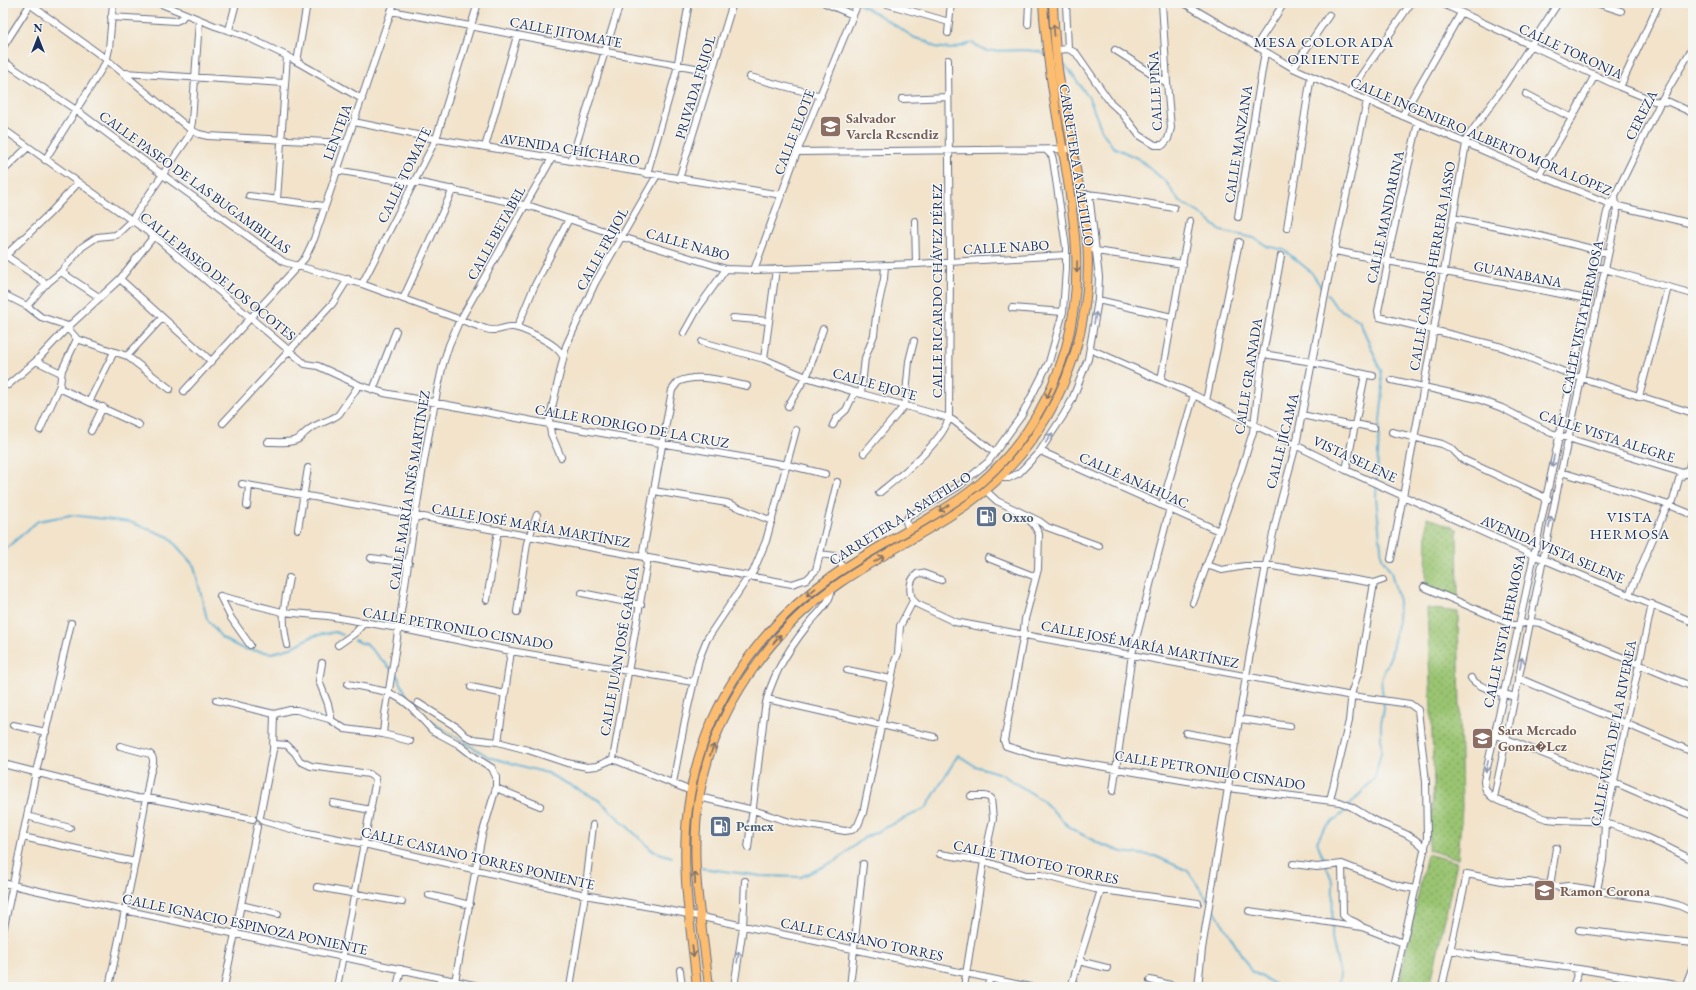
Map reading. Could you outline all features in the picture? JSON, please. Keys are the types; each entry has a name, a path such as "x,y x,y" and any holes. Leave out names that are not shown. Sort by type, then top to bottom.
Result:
{"main road":[{"name":"CARRETERA A SALTILLO","path":"697,987 688,914 684,861 688,810 697,762 719,706 740,668 769,630 796,604 823,583 844,568 965,495 991,473 1023,437 1047,398 1064,352 1074,308 1077,255 1074,217 1048,62 1043,3"},
{"name":"CARRETERA A SALTILLO","path":"709,987 699,917 695,861 699,797 706,766 717,735 742,685 757,663 793,622 832,588 949,517 1000,478 1031,442 1044,423 1066,378 1079,335 1084,310 1087,280 1087,244 1080,194 1058,68 1052,3"}],"street":[{"path":"3,47 30,3 106,59 191,130 199,134 208,136 281,141 346,143"},
{"path":"45,160 104,66 113,3"},
{"path":"162,3 199,20 229,30 287,56 362,99"},
{"path":"229,30 236,3"},
{"path":"297,62 307,3"},
{"name":"LENTEJA","path":"184,391 298,267 310,249 394,3"},
{"name":"CALLE TOMATE","path":"362,284 436,139 478,3"},
{"path":"571,161 620,3"},
{"path":"648,174 677,64 689,3"},
{"name":"PRIVADA FRIJOL","path":"679,179 733,3"},
{"path":"825,3 854,12"},
{"name":"CALLE ELOTE","path":"754,270 797,152 858,3"},
{"path":"884,3 949,22"},
{"path":"948,33 951,3"},
{"path":"1028,24 1029,3"},
{"path":"1056,53 1068,49 1066,3"},
{"name":"CALLE PIÑA","path":"1068,49 1076,53 1110,102 1122,112 1139,135 1146,141 1157,145 1166,143 1171,132 1162,3"},
{"name":"CALLE INGENIERO ALBERTO MORA LÓPEZ","path":"1184,3 1293,68 1367,101 1610,204 1693,224"},
{"path":"1256,46 1284,3"},
{"path":"1349,93 1411,3"},
{"name":"CALLE TORONJA","path":"1441,3 1620,87 1654,101 1669,102 1693,113"},
{"name":"CALLE CARLOS HERRERA JASSO","path":"1391,559 1424,386 1466,143 1470,134 1558,3"},
{"path":"1596,3 1621,11"},
{"path":"1620,87 1659,3"},
{"name":"CALLE JITOMATE","path":"391,11 517,36 712,71"},
{"path":"1402,116 1461,13"},
{"path":"111,17 176,21 181,19 185,14"},
{"path":"1293,68 1329,15"},
{"path":"27,306 47,284 61,272 82,247 97,237 116,235 131,220 189,136 191,130 199,20"},
{"path":"485,147 517,36"},
{"name":"CEREZA","path":"1610,204 1661,101 1693,48"},
{"path":"1115,50 1167,83"},
{"name":"CALLE MANZANA","path":"1238,217 1265,52"},
{"path":"277,200 287,56"},
{"name":"CALLE RICARDO CHÁVEZ PÉREZ","path":"879,493 918,460 941,432 949,418 950,262 948,60"},
{"name":"CALLE PASEO DE LAS BUGAMBILIAS","path":"3,61 76,110 284,262 298,267 348,279 494,331 510,327 517,328"},
{"path":"124,73 284,83"},
{"path":"1539,175 1595,75"},
{"path":"1287,228 1311,76"},
{"path":"750,77 821,96"},
{"path":"1526,94 1572,118"},
{"path":"902,98 948,97"},
{"name":"CALLE JÍCAMA","path":"1198,987 1206,926 1246,676 1266,566 1279,507 1296,445 1328,279 1367,101"},
{"name":"AVENIDA CHÍCHARO","path":"354,122 436,139 782,195"},
{"name":"CALLE MANDARINA","path":"1418,123 1388,261 1388,268 1378,315 1382,318 1434,330"},
{"name":"CALLE PASEO DE LOS OCOTES","path":"3,129 154,236 305,364 318,366 373,390 435,403"},
{"path":"3,171 28,147"},
{"path":"797,152 949,152 1072,149"},
{"path":"909,529 906,522 908,517 959,486 985,465 1022,415 1040,381 1053,351 1063,312 1066,287 1066,255 1053,160 1052,156 1046,150"},
{"name":"CALLE BETABEL","path":"461,319 552,158"},
{"name":"CALLE NABO","path":"336,170 525,204 726,270 916,264 1066,255"},
{"name":"CALLE FRIJOL","path":"549,424 563,356 570,335 595,283 657,175"},
{"path":"47,284 4,256 50,213 78,183"},
{"path":"403,299 453,190"},
{"path":"1080,194 1105,196 1174,208"},
{"path":"1000,478 1009,478 1019,473 1040,451 1072,400 1084,370 1090,348 1098,300 1099,277 1089,194"},
{"path":"249,196 324,206"},
{"path":"1615,196 1617,206"},
{"name":"CALLE VISTA HERMOSA","path":"1494,798 1485,788 1484,781 1519,625 1594,266 1610,204"},
{"name":"CALLE VISTA HERMOSA","path":"1494,798 1554,502 1617,214 1617,206"},
{"path":"1453,218 1527,233 1608,253"},
{"path":"563,356 560,351 551,344 517,328 534,287 569,219"},
{"path":"915,221 916,264"},
{"path":"1161,380 1190,221"},
{"path":"8,385 36,361 90,308 99,297 120,279 154,236"},
{"path":"1206,401 1238,242"},
{"path":"1087,244 1096,251 1183,264"},
{"name":"GUANABANA","path":"1335,251 1587,299"},
{"name":"CALLE GRANADA","path":"1193,603 1240,473 1254,425 1264,354 1281,256"},
{"path":"833,425 836,419 846,410 858,393 865,358 874,335 885,265"},
{"path":"1594,266 1693,294"},
{"path":"764,359 776,269"},
{"path":"684,333 698,308 726,270"},
{"path":"61,272 99,297"},
{"path":"120,279 211,361"},
{"path":"223,423 333,303 348,279"},
{"path":"1639,397 1668,287"},
{"path":"3,294 27,306 41,317 68,328 77,339 126,356 170,389"},
{"path":"1098,300 1172,317"},
{"path":"1012,308 1063,312"},
{"path":"126,356 162,318"},
{"path":"732,318 769,321"},
{"name":"CALLE MARÍA INÉS MARTÍNEZ","path":"383,734 415,515 435,403 443,364 449,345 461,319"},
{"path":"788,406 806,376 823,329"},
{"path":"1434,330 1502,347 1582,378 1693,413"},
{"path":"373,390 396,331"},
{"path":"40,430 59,388 61,373 77,339"},
{"path":"864,453 905,405 908,366 914,341"},
{"name":"CALLE EJOTE","path":"702,342 764,359 806,376 858,393 949,418 994,452"},
{"name":"VISTA SELENE","path":"1090,348 1194,395 1346,470 1404,496"},
{"path":"89,402 114,352"},
{"path":"1264,354 1313,362 1373,376"},
{"path":"36,361 61,373"},
{"path":"1346,470 1365,374"},
{"name":"CALLE JUAN JOSÉ GARCÍA","path":"613,759 641,605 647,563 643,551 672,390 678,382 687,379 702,378 747,386"},
{"name":"CALLE VISTA ALEGRE","path":"1392,380 1478,399 1502,408 1543,430 1693,476"},
{"path":"268,442 290,442 299,439 307,431 322,422 335,417 339,414 359,385"},
{"path":"59,388 103,407 139,425"},
{"path":"1162,505 1194,395"},
{"name":"CALLE RODRIGO DE LA CRUZ","path":"435,403 788,465 825,474"},
{"path":"91,431 103,407"},
{"path":"1302,415 1374,428"},
{"path":"549,424 551,434 561,457"},
{"path":"673,783 699,659 707,639 745,582 750,577 763,549 788,465 796,430"},
{"path":"1392,432 1442,444 1452,449 1462,459 1554,502"},
{"name":"CALLE ANÁHUAC","path":"1040,451 1170,508 1218,531"},
{"path":"1629,595 1665,510 1673,501 1679,479 1689,468 1693,452"},
{"path":"298,529 308,468"},
{"path":"1561,472 1693,515"},
{"path":"823,583 814,574 837,482"},
{"name":"CALLE JOSÉ MARÍA MARTÍNEZ","path":"242,484 792,584 802,582 814,574"},
{"path":"246,506 250,486"},
{"path":"959,486 965,495"},
{"path":"985,490 997,501 1047,527 1099,546"},
{"path":"654,491 727,503 772,521"},
{"name":"AVENIDA VISTA SELENE","path":"1404,496 1542,559 1693,622"},
{"path":"1113,791 1132,654 1170,508"},
{"path":"517,612 529,536 537,514"},
{"path":"1023,633 1026,612 1038,569 1040,537 1038,531 1028,519 1028,516"},
{"path":"487,600 498,530"},
{"path":"820,554 835,556 844,568"},
{"path":"371,558 409,563"},
{"path":"988,558 1036,578"},
{"path":"1206,565 1222,570 1245,566 1266,566 1374,583 1383,580"},
{"path":"699,797 753,810 795,823 846,831 856,828 860,823 865,806 881,724 899,651 900,626 913,601 910,591 912,582 915,575 922,573 941,580"},
{"path":"287,646 282,612 289,578"},
{"path":"1330,800 1349,721 1353,688 1360,667 1374,583"},
{"path":"1424,587 1513,625 1540,623 1693,687"},
{"path":"748,848 767,699 770,687 787,654 805,628 828,602 832,588"},
{"path":"582,593 641,605"},
{"name":"CALLE PETRONILO CISNADO","path":"250,645 231,618 220,596 282,612 328,616 365,622 511,651 693,682"},
{"name":"CALLE JOSÉ MARÍA MARTÍNEZ","path":"913,601 955,622 1023,633 1352,696 1410,704 1418,710 1426,782 1427,838 1425,849"},
{"name":"CALLE VISTA DE LA RIVEREA","path":"1597,890 1603,861 1605,823 1652,604"},
{"path":"338,645 355,633 365,622"},
{"path":"3,932 36,772 71,623"},
{"name":"CALLE PETRONILO CISNADO","path":"1023,633 1004,745 1035,755 1228,788 1344,803 1355,807 1372,819 1418,841 1425,849"},
{"path":"498,742 511,651"},
{"path":"322,663 319,681 328,704 331,717 329,719"},
{"path":"847,670 892,678"},
{"path":"1472,678 1480,686 1514,697"},
{"path":"1518,678 1693,752"},
{"path":"348,684 388,692 402,700 411,707 432,730 458,744 492,768 496,777 496,788 482,835 475,869 470,905 455,984"},
{"path":"471,688 505,694"},
{"path":"767,699 934,737"},
{"path":"216,700 274,714 297,710 329,719 345,729 383,734 410,742"},
{"path":"418,703 458,728 466,736 479,740 498,742 567,763 587,767 597,766 613,759 691,790"},
{"path":"257,827 262,825 274,744 274,714"},
{"path":"1240,719 1290,726"},
{"path":"13,725 46,732"},
{"path":"1186,733 1236,742"},
{"path":"1494,734 1614,782 1693,816"},
{"path":"458,744 466,736"},
{"path":"274,744 287,745 300,761 311,766 374,776 376,784 344,957 337,987"},
{"path":"109,987 154,760 153,757 120,746"},
{"path":"3,764 145,800 153,799 253,819 256,817 262,819"},
{"path":"496,788 540,806"},
{"path":"964,987 984,860 993,818 991,798 971,796"},
{"path":"1494,798 1502,803 1543,817 1605,823 1636,832 1693,860"},
{"path":"333,802 370,810"},
{"path":"27,816 70,828"},
{"path":"253,819 253,824 257,827"},
{"name":"CALLE CASIANO TORRES PONIENTE","path":"262,819 298,831 364,844 585,895 688,914"},
{"path":"570,987 585,895 594,825"},
{"path":"224,987 257,827"},
{"path":"23,838 135,862"},
{"path":"1550,886 1556,848"},
{"path":"1393,987 1425,849"},
{"name":"CALLE TIMOTEO TORRES","path":"940,854 984,860 1026,875 1041,875 1101,890 1198,903"},
{"path":"862,987 851,985 856,950 864,864"},
{"path":"1293,864 1323,866 1342,864 1399,886 1415,889"},
{"path":"1342,864 1342,915 1358,923 1359,926"},
{"path":"1451,987 1442,986 1467,874 1507,882 1529,882 1550,886 1597,890 1671,903 1693,912"},
{"path":"734,987 742,927 744,881"},
{"name":"CALLE IGNACIO ESPINOZA PONIENTE","path":"3,883 401,969 455,984 483,987"},
{"path":"317,887 402,902"},
{"path":"1071,987 1101,890"},
{"path":"429,895 470,905"},
{"path":"241,905 278,914"},
{"path":"1249,911 1316,922 1359,926 1403,943"},
{"name":"CALLE CASIANO TORRES","path":"688,914 742,927 1030,987"},
{"path":"1579,930 1693,943"},
{"path":"1450,949 1467,954 1579,969 1686,987 1693,966"},
{"path":"1079,961 1108,968"},
{"path":"396,987 401,969"},
{"path":"1573,987 1579,969"},
{"path":"680,970 682,987"},
{"path":"988,987 989,979"},
{"path":"1150,980 1178,987"},
{"path":"1643,987 1645,980"}],"green space":[{"path":"1427,517 1457,529 1458,599 1426,585"},
{"path":"1427,608 1458,612 1462,807 1458,859 1428,850 1434,784"},
{"path":"1427,854 1457,862 1430,987 1398,987"}],"waterway":[{"path":"859,4 915,38 926,41 935,47 951,49 972,43 987,51 1026,50 1041,52 1045,55"},
{"path":"1060,63 1067,67 1089,98 1102,131 1113,147 1139,159 1166,182 1179,201 1201,214 1221,231 1254,238 1267,246 1284,250 1311,272 1324,291"},
{"path":"1327,294 1336,307 1359,320 1381,370 1383,392 1379,431 1376,497 1382,558 1391,572 1399,601 1398,620 1391,655 1381,679 1384,708 1381,723 1381,752 1375,777 1343,813 1323,830 1317,842 1333,883 1332,938 1340,975 1338,987"},
{"path":"3,551 38,521 71,515 130,522 169,537 194,566 207,619 222,638 243,649 272,653 291,648 313,636 335,632 343,635"},
{"path":"354,640 367,645 397,675 407,696 428,720 489,757 547,773 600,801 653,851 672,857"},
{"path":"701,868 761,876 801,877 837,860 864,838 926,808 958,755 975,766 1001,774 1042,800 1070,828 1100,844 1122,852 1155,856 1188,871 1208,901"},
{"path":"1211,904 1251,971 1280,987"}],"place":[{"name":"Salvador Varela Resendiz","path":"830,126"},
{"name":"Oxxo","path":"986,517"},
{"name":"Sara Mercado Gonza�Lez","path":"1483,738"},
{"name":"Pemex","path":"721,826"},
{"name":"Ramon Corona","path":"1544,891"}],"district":[{"name":"MESA COLORADA ORIENTE","path":"1324,50"},
{"name":"VISTA HERMOSA","path":"1630,526"}]}
